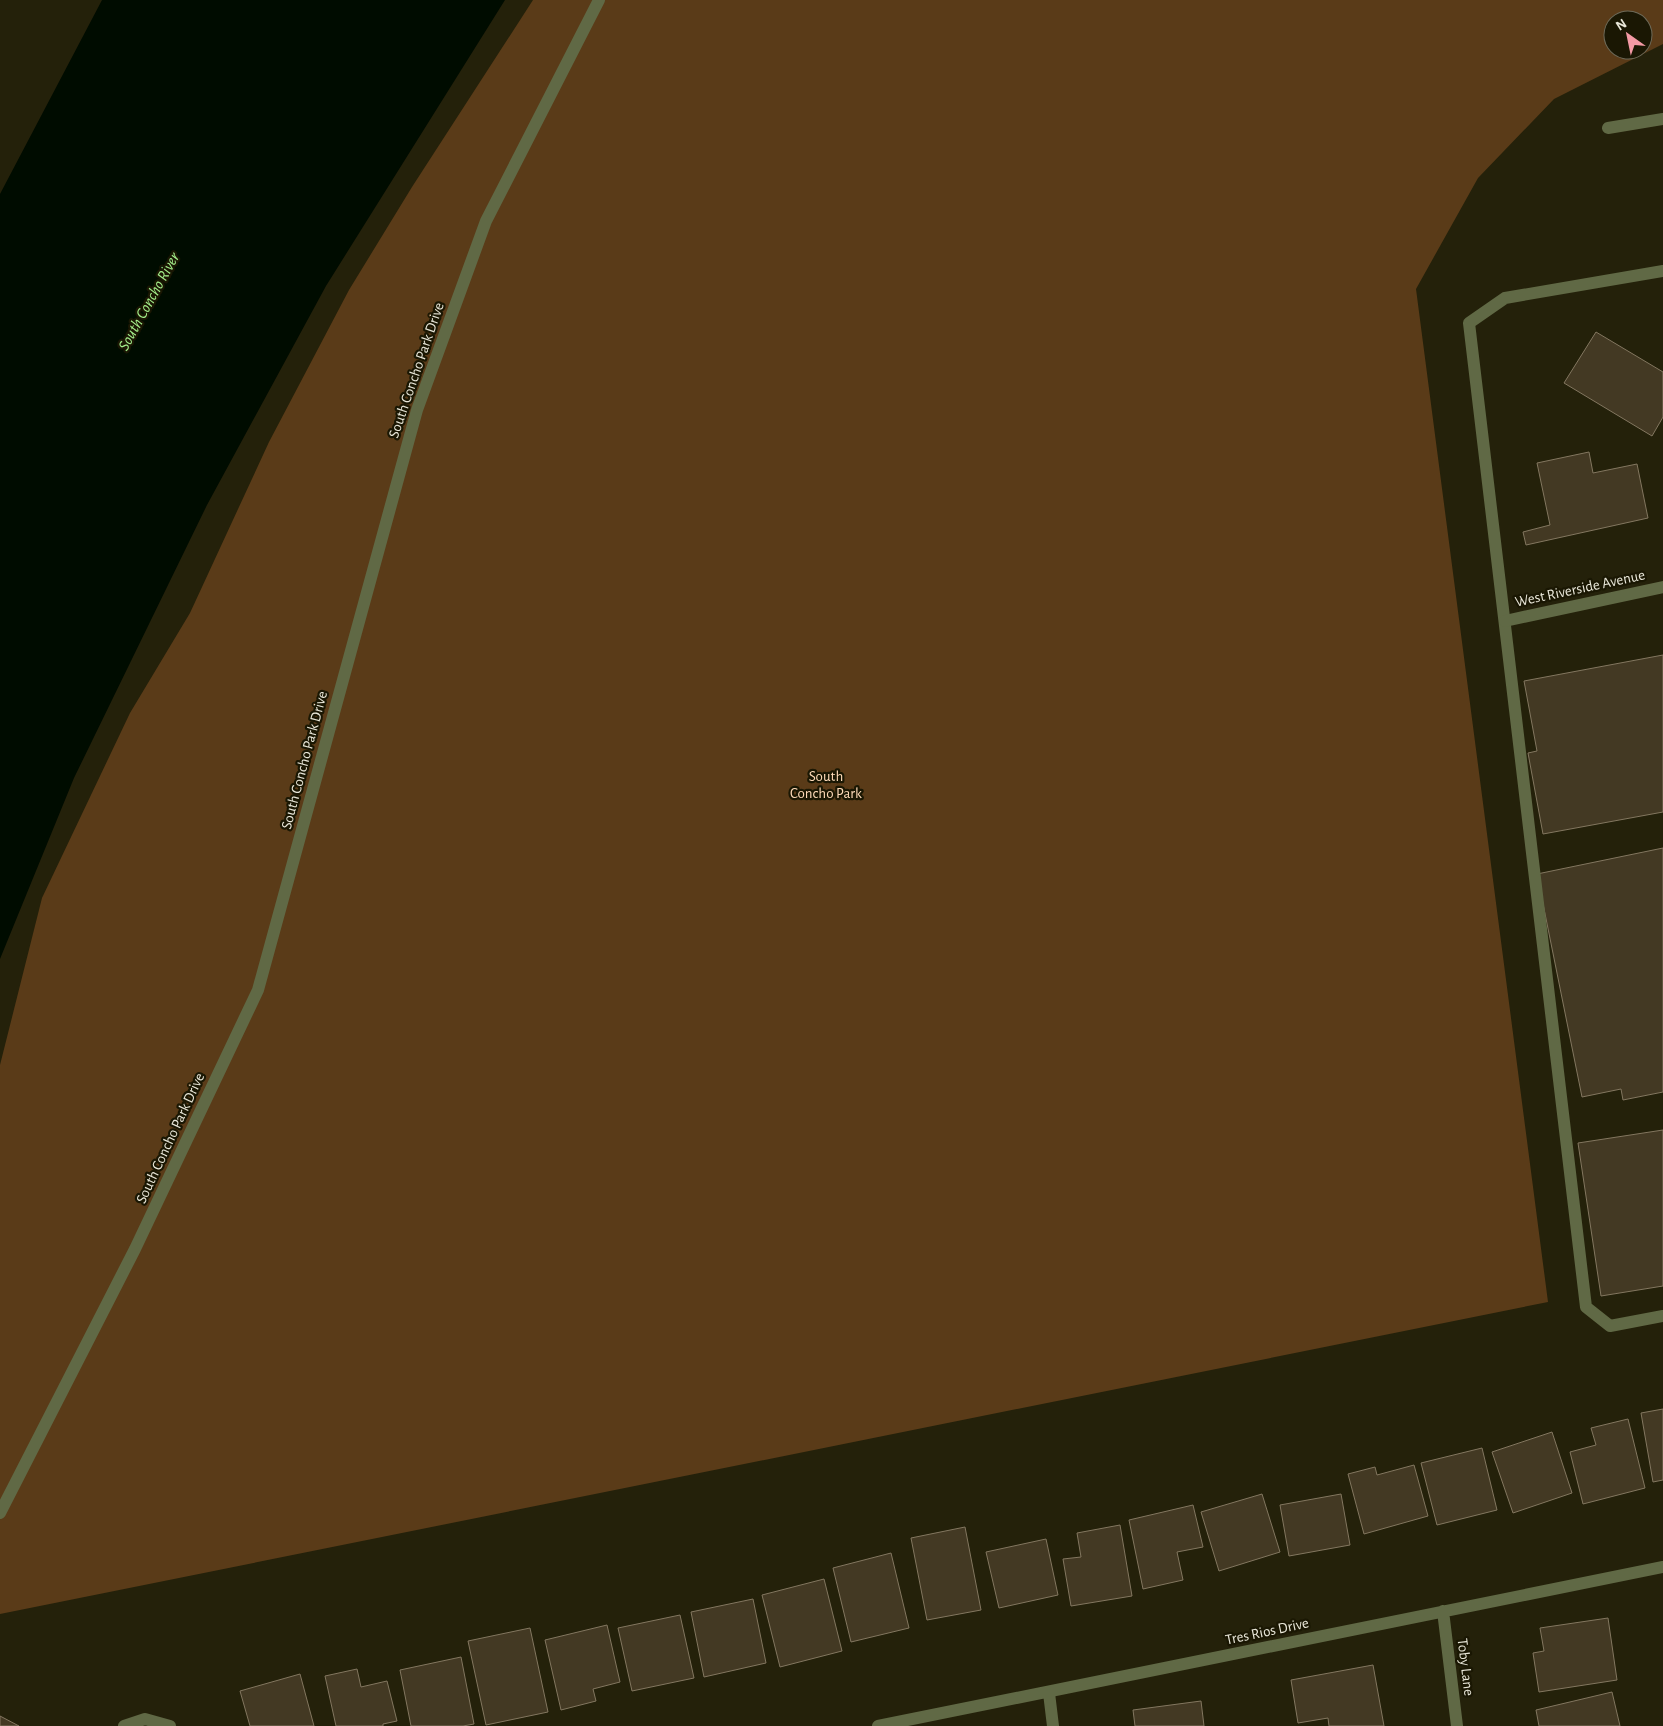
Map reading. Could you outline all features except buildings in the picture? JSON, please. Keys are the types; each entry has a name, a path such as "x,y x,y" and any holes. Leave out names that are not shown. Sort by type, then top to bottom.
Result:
{"street":[{"name":"South Concho Park Drive","path":"0,1513 135,1249 258,990 418,410 486,221 599,0"},
{"path":"1608,128 1663,119"},
{"path":"1663,271 1505,298 1469,324 1586,1306 1610,1326 1663,1316"},
{"name":"West Riverside Avenue","path":"1505,620 1663,587"},
{"name":"Tres Rios Drive","path":"878,1726 1663,1567"},
{"name":"Toby Lane","path":"1443,1611 1457,1726"},
{"path":"1049,1692 1053,1726"},
{"path":"124,1726 145,1719 170,1726"}],"green space":[{"name":"South Concho Park","path":"533,0 1663,0 1663,44 1653,49 1653,10 1603,10 1603,60 1631,60 1554,99 1478,178 1416,289 1548,1302 0,1614 0,1065 42,898 130,713 190,613 269,442 349,290 412,187"}],"water":[{"name":"South Concho River","path":"102,0 505,0 326,286 207,505 74,778 0,959 0,194"}]}
